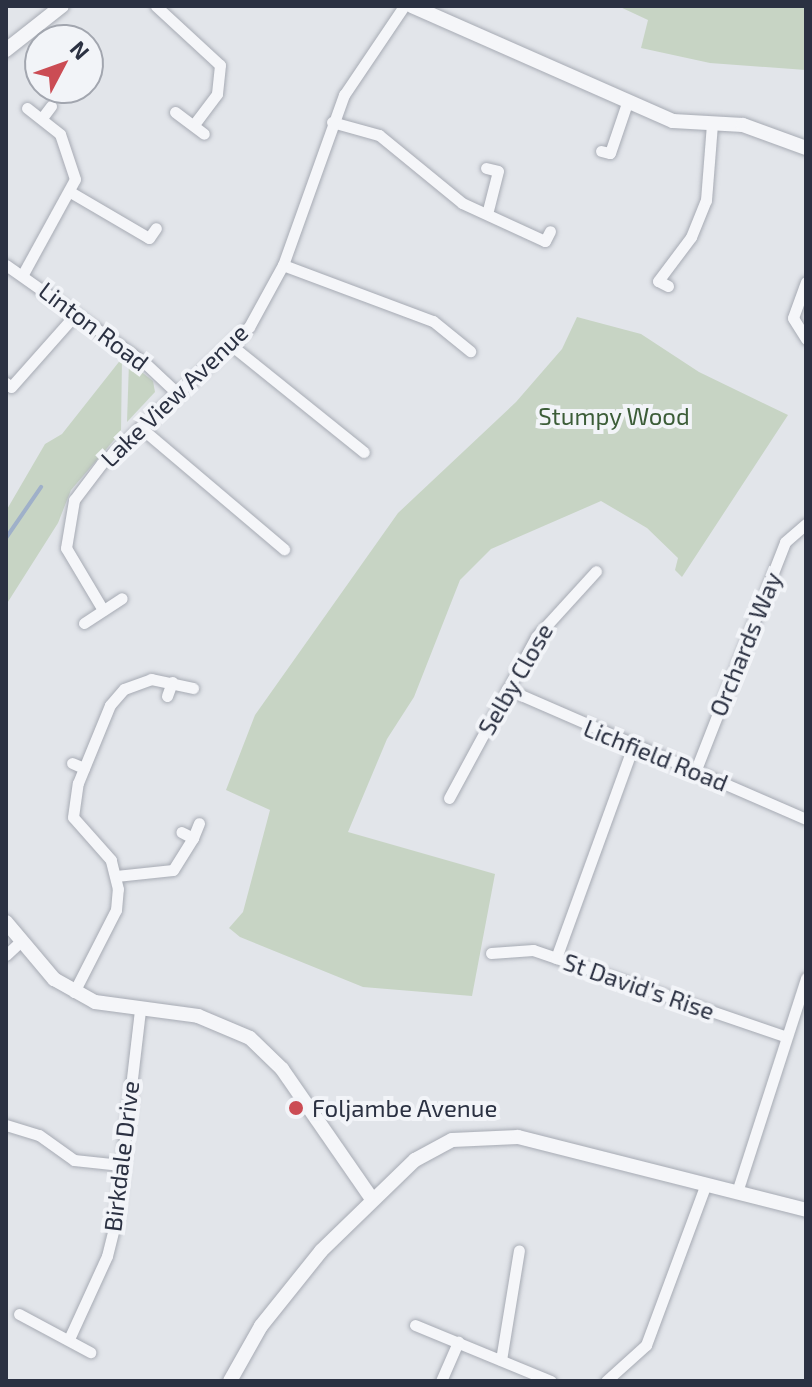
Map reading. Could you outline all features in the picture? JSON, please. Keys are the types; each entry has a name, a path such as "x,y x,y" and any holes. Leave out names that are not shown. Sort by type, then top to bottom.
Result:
{"street":[{"path":"156,6 220,65 217,94 194,125"},
{"name":"Lake View Avenue","path":"103,610 66,548 68,512 88,480 140,427 232,346 283,265 332,122 404,6"},
{"path":"412,6 673,121 765,130 806,148"},
{"path":"6,50 52,8"},
{"path":"601,151 610,153 627,103"},
{"path":"42,118 51,106"},
{"path":"23,274 72,193 75,163 60,134 27,108"},
{"path":"175,112 204,134"},
{"path":"332,122 379,135 437,189 545,241 550,231"},
{"path":"668,286 658,281 663,270 691,237 706,200 712,124"},
{"path":"486,168 498,171 487,214"},
{"path":"72,193 149,238 156,228"},
{"name":"Linton Road","path":"6,265 23,274 75,315 145,363 177,393"},
{"path":"283,265 433,321 470,351"},
{"path":"806,282 793,309 797,331 806,339"},
{"path":"6,383 11,387 75,315"},
{"path":"232,346 364,452"},
{"path":"140,427 284,549"},
{"name":"Orchards Way","path":"695,772 785,542 806,524"},
{"name":"Selby Close","path":"449,798 536,637 596,571"},
{"path":"84,623 122,598"},
{"path":"74,992 116,910 116,876 111,860 73,817 84,768 115,698 143,680 172,682 193,688"},
{"path":"167,696 172,682"},
{"name":"Lichfield Road","path":"507,689 806,819"},
{"path":"556,958 633,746"},
{"path":"72,763 84,768"},
{"path":"116,876 173,870 199,823"},
{"path":"181,832 193,838"},
{"path":"6,922 20,942 74,992 140,1011 198,1016 250,1038 282,1069 372,1199"},
{"path":"6,955 20,942"},
{"name":"St David's Rise","path":"491,953 533,950 784,1036"},
{"path":"737,1192 784,1036 806,978"},
{"name":"Birkdale Drive","path":"69,1339 107,1256 140,1011"},
{"path":"6,1125 39,1135 74,1160 121,1165"},
{"path":"230,1381 289,1288 372,1199 433,1148 486,1135 518,1137 806,1210"},
{"path":"606,1381 646,1345 706,1184"},
{"path":"501,1360 519,1250"},
{"path":"19,1314 90,1352"},
{"path":"415,1325 551,1381"},
{"path":"441,1381 458,1342"}],"green space":[{"path":"618,6 806,6 806,70 710,63 641,48 648,20"},
{"name":"Stumpy Wood","path":"577,317 641,334 699,372 788,415 682,577 675,570 678,558 647,528 601,501 491,549 460,580 414,697 387,739 348,832 495,874 472,996 363,987 240,937 229,928 243,912 270,810 226,790 255,715 398,513 516,402 562,349"},
{"path":"122,358 121,432 71,490 58,523 6,605 6,511 45,444 62,434"},
{"path":"129,362 153,381 155,392 127,422"}],"waterway":[{"path":"6,538 41,487"}],"place":[{"name":"Foljambe Avenue","path":"296,1108"}]}
